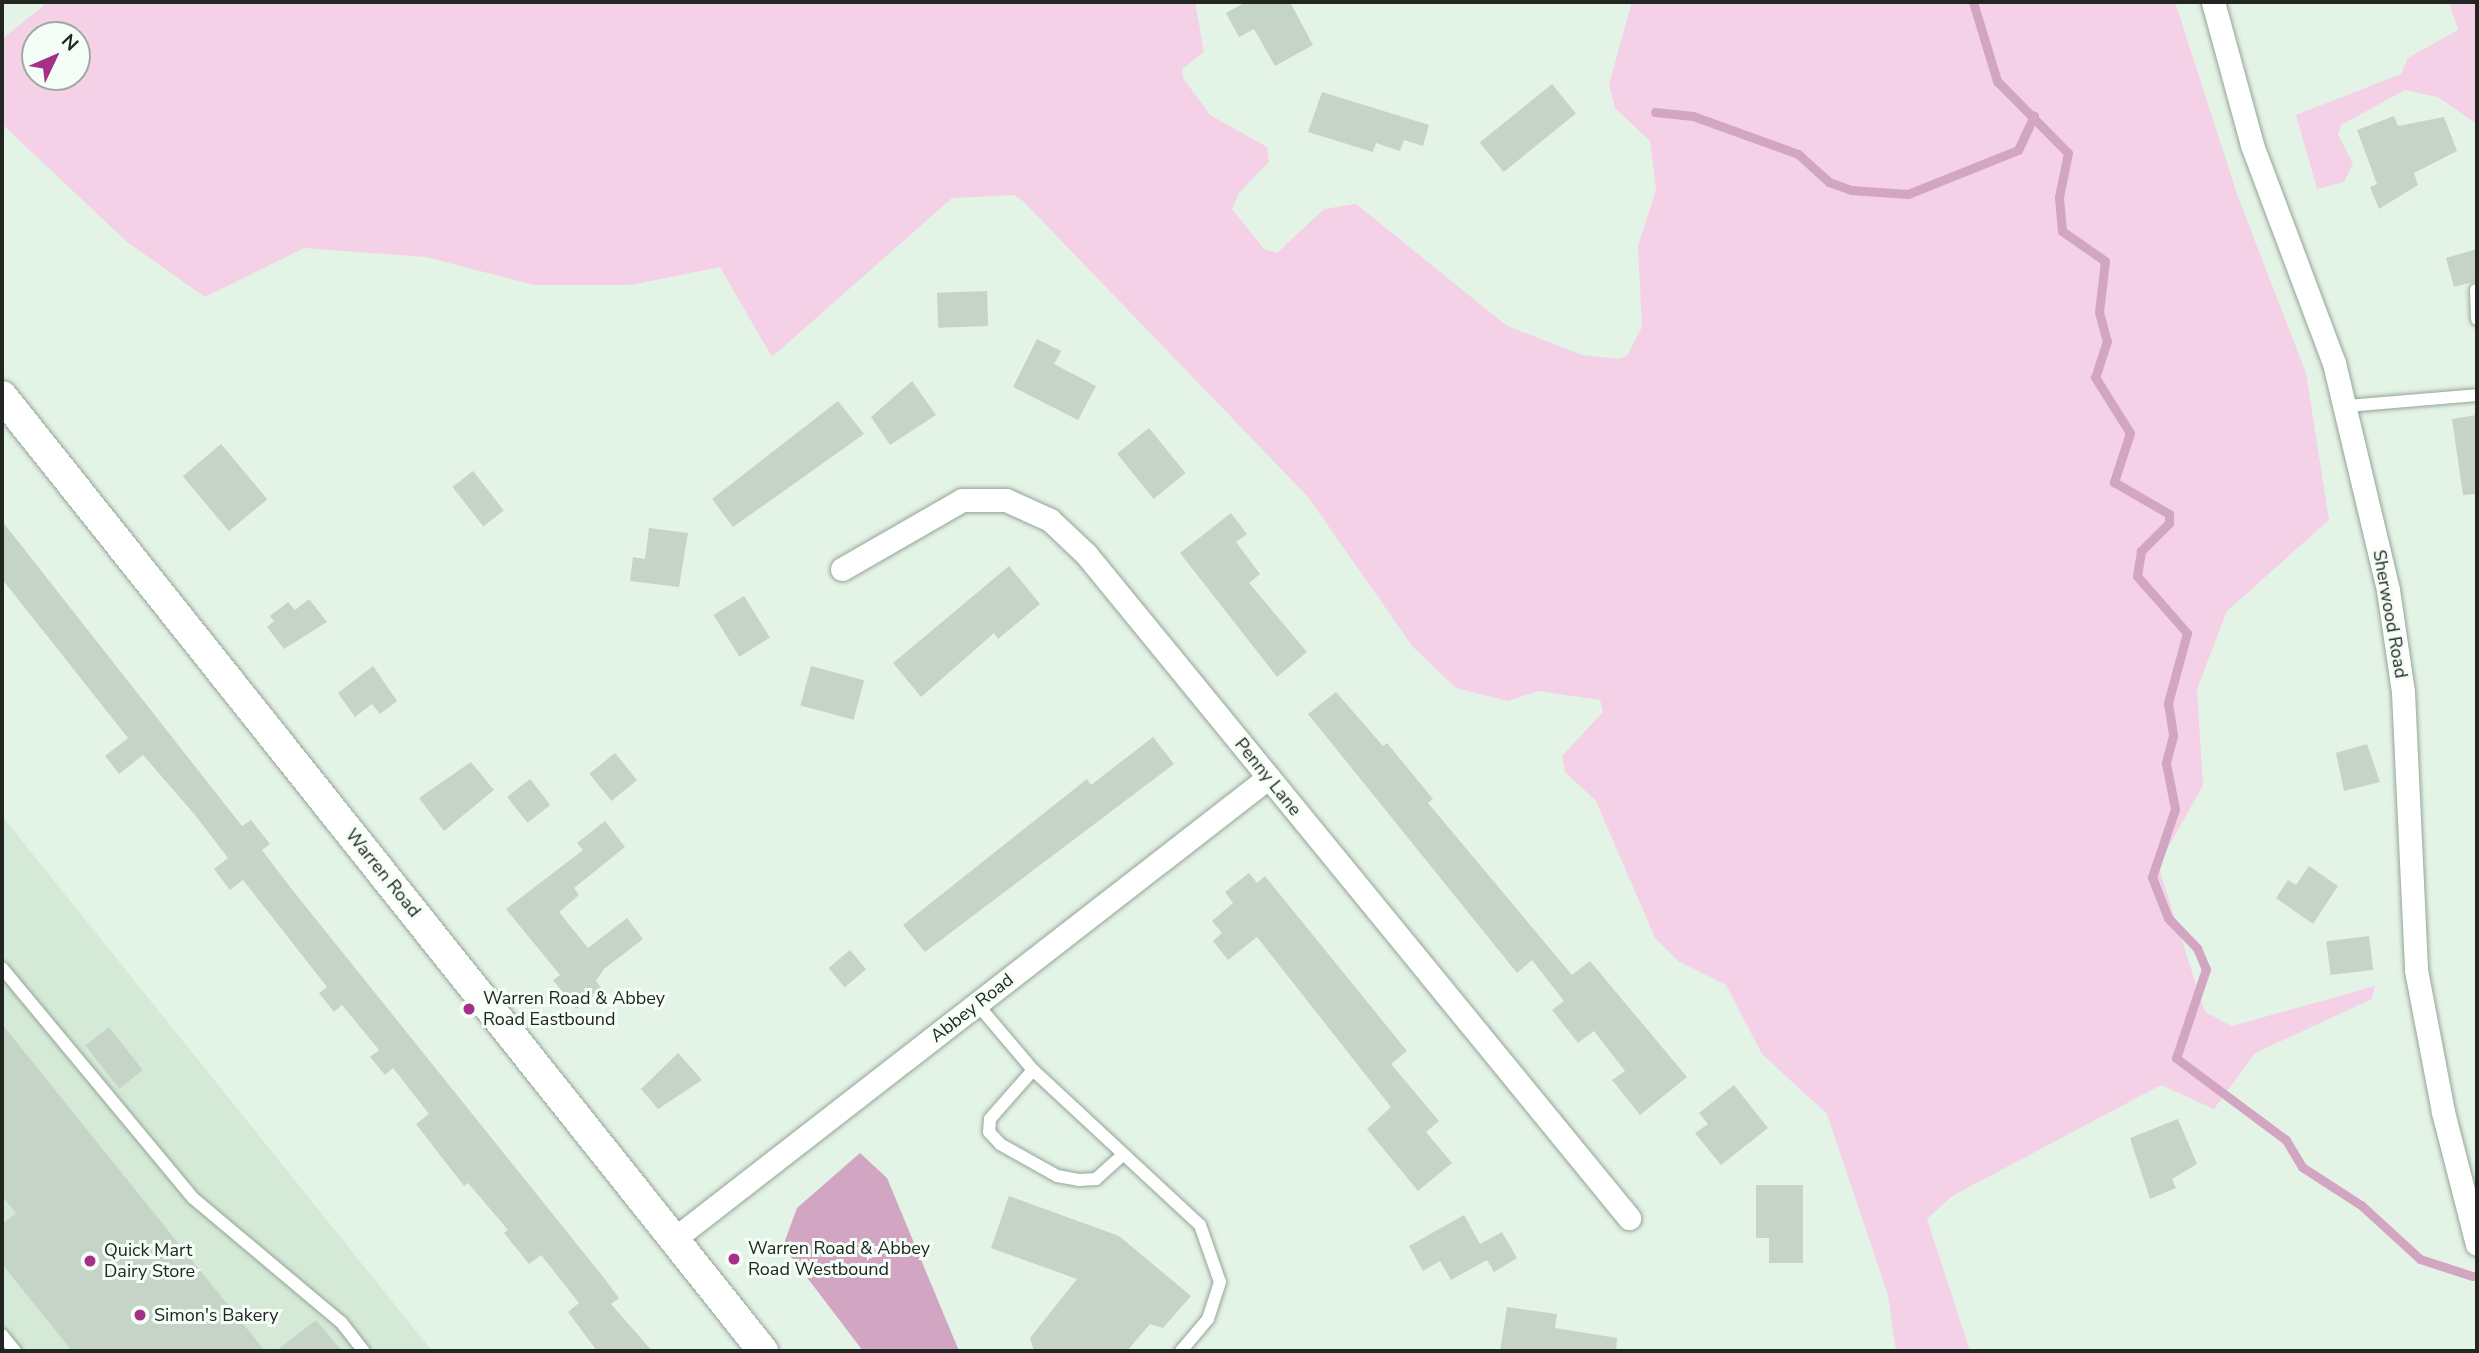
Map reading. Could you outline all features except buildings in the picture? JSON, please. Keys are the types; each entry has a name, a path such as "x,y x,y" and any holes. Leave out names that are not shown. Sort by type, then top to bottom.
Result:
{"street":[{"name":"Sherwood Road","path":"2213,2 2252,145 2347,406 2400,669 2411,925 2422,1014 2477,1244"},
{"name":"Warren Road","path":"2,396 763,1351"},
{"name":"Penny Lane","path":"842,569 962,500 985,497 1028,506 1086,554 1629,1218"},
{"name":"Abbey Road","path":"674,1239 1269,778"}],"lane":[{"path":"2476,290 2477,319"},
{"path":"2347,406 2477,395"},
{"path":"2,968 193,1198 341,1322 364,1351"},
{"path":"977,1004 1033,1070 1200,1225 1218,1262 1217,1301 1181,1351"},
{"path":"1033,1070 990,1119 989,1132 1000,1144 1057,1176 1079,1180 1096,1179 1123,1155"},
{"path":"2,1335 15,1351"}],"shaded area":[{"path":"48,2 1195,2 1204,52 1182,69 1183,78 1210,115 1267,147 1269,162 1239,193 1232,209 1264,249 1277,253 1324,209 1356,204 1507,326 1582,355 1618,359 1627,356 1642,327 1638,246 1656,190 1650,141 1615,108 1609,84 1632,2 2175,2 2238,197 2306,373 2329,520 2227,611 2197,689 2203,785 2159,864 2161,875 2205,1012 2232,1026 2375,986 2372,999 2255,1053 2214,1109 2161,1085 1952,1196 1927,1219 1970,1351 1896,1351 1888,1295 1827,1114 1762,1054 1726,985 1678,961 1655,938 1596,801 1565,772 1562,756 1603,712 1600,700 1538,691 1508,701 1456,688 1413,647 1308,497 1023,201 1014,195 952,198 772,357 720,267 631,285 534,285 426,257 304,248 205,297 127,242 2,124 2,39 21,24 21,91 91,91 91,21 24,21"},
{"path":"2449,2 2477,2 2477,124 2438,97 2405,90 2341,125 2338,135 2353,163 2344,182 2317,189 2296,115 2401,74 2408,58 2458,30"},
{"path":"2,816 432,1351 2,1351"},
{"path":"860,1153 887,1178 959,1351 863,1351 783,1246 797,1208"}],"waterway":[{"path":"1973,2 1997,81 2068,153 2059,197 2062,231 2105,261 2099,312 2107,341 2095,377 2130,433 2114,482 2169,514 2169,523 2141,551 2137,576 2187,633 2168,703 2173,736 2166,763 2175,809 2152,877 2168,918 2197,948 2206,969 2176,1058 2286,1140 2302,1167 2361,1205 2420,1259 2472,1276"},
{"path":"1655,112 1693,116 1798,154 1829,182 1851,190 1908,194 2018,150 2034,116"}],"place":[{"name":"Warren Road & Abbey Road Eastbound","path":"469,1009"},
{"name":"Warren Road & Abbey Road Westbound","path":"734,1259"},
{"name":"Quick Mart Dairy Store","path":"90,1261"},
{"name":"Simon's Bakery","path":"140,1315"}]}
